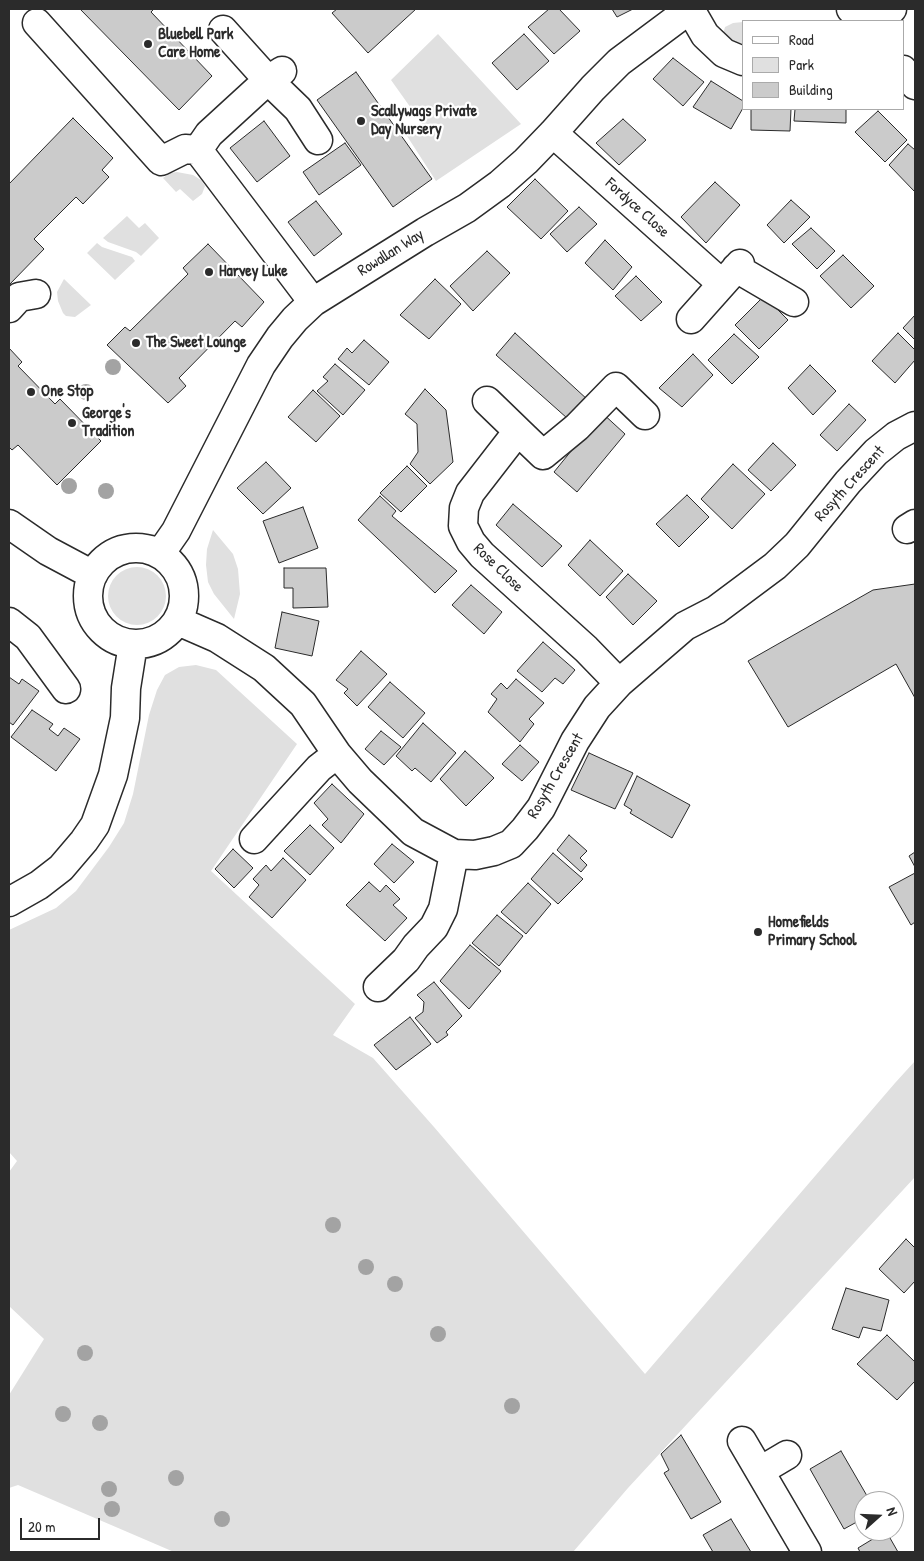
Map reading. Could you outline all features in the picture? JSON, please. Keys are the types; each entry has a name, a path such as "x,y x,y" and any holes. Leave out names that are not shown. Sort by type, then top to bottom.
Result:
{"street":[{"path":"690,9 705,35 724,53 742,61"},
{"name":"Rowallan Way","path":"160,554 176,530 261,365 295,319 313,302 424,232 467,208 506,178 554,133 593,88 619,62 690,9"},
{"path":"851,9 862,20"},
{"path":"880,20 892,9"},
{"path":"37,23 161,161 185,149 198,150 313,302"},
{"path":"223,30 276,75 318,140"},
{"path":"904,71 915,85"},
{"path":"198,150 209,134 276,75"},
{"name":"Fordyce Close","path":"554,133 732,272 794,302"},
{"path":"691,319 732,272"},
{"path":"9,308 19,297 36,294"},
{"path":"487,402 543,455 578,427 616,386 645,415"},
{"name":"Rosyth Crescent","path":"178,621 217,638 264,668 303,704 337,754 360,781 414,832 454,854 476,855 494,851 511,844 541,808 575,741 597,707 619,684 685,626 716,610 775,566 797,545 848,482 876,452 896,436 915,426"},
{"name":"Rose Close","path":"518,431 470,492 464,508 464,526 470,542 586,649 619,684"},
{"path":"9,524 48,551 93,575"},
{"path":"130,548 146,549 160,554 172,564 180,577 184,592 183,606 178,621 158,639 146,644 117,641 104,632 94,620 89,605 88,590 93,575 102,562 115,552 130,548"},
{"path":"10,622 28,637 66,689"},
{"path":"9,902 39,885 61,868 95,825 113,775 125,718 126,688 133,644"},
{"path":"254,839 319,768 337,754"},
{"path":"378,987 406,960 434,927 442,909 454,854"},
{"path":"742,1441 807,1552"},
{"path":"760,1471 787,1456"}],"green space":[{"path":"742,22 742,44 733,41 723,34 725,27 733,23"},
{"path":"438,34 521,124 436,181 407,136 423,125 391,80"},
{"path":"177,172 193,175 201,180 205,186 202,194 193,201 180,189 176,192 163,178 170,173"},
{"path":"127,216 139,228 145,223 159,238 141,256 103,238"},
{"path":"97,243 102,247 132,257 135,261 115,280 87,253"},
{"path":"64,279 91,305 75,317 66,316 58,301 57,292"},
{"path":"213,530 233,554 238,569 240,594 234,619 214,594 208,582 207,549"},
{"path":"137,567 148,569 161,580 166,596 164,607 153,620 137,625 126,623 113,612 108,596 110,585 121,572"},
{"path":"196,665 216,670 297,744 211,871 355,1004 333,1035 373,1058 645,1374 915,1061 915,1177 628,1488 573,1552 174,1552 18,1485 9,1488 9,1395 44,1339 9,1306 9,1172 17,1161 9,1152 9,930 56,908 76,891 109,847 124,823 133,794 149,715 157,690 165,675 179,667"}],"building":[{"name":"Bluebell Park Care Home","path":"80,9 154,9 151,12 212,76 179,110"},
{"path":"337,9 416,9 368,53 332,13"},
{"path":"549,9 559,9 580,31 554,54 528,27"},
{"path":"612,9 633,9 617,17"},
{"path":"524,34 549,61 517,90 492,63"},
{"path":"673,58 704,82 683,106 653,79"},
{"name":"Scallywags Private Day Nursery","path":"356,72 432,179 393,207 317,100"},
{"path":"711,81 742,100 742,110 731,129 693,107"},
{"path":"751,110 791,110 790,131 751,130"},
{"path":"795,110 846,110 846,123 794,121"},
{"path":"878,111 907,140 885,162 855,132"},
{"path":"73,118 113,158 102,170 109,177 83,204 76,197 34,239 44,249 9,285 9,184"},
{"path":"623,119 646,140 619,165 596,143"},
{"path":"264,121 290,156 257,182 230,148"},
{"path":"345,143 361,165 319,195 303,172"},
{"path":"908,144 915,150 915,192 889,165"},
{"path":"535,179 568,211 541,239 507,207"},
{"path":"715,182 740,205 706,243 681,217"},
{"path":"791,200 810,217 784,243 767,225"},
{"path":"316,201 342,234 314,256 288,222"},
{"path":"579,207 597,224 567,252 550,234"},
{"path":"811,228 835,251 817,269 792,244"},
{"path":"605,240 632,267 613,290 585,263"},
{"path":"208,244 264,302 242,327 235,321 179,378 186,386 168,403 107,345 125,327 130,331 188,274 183,268"},
{"path":"487,251 510,273 473,311 450,286"},
{"path":"843,255 874,286 851,308 820,276"},
{"path":"636,276 662,302 641,321 615,296"},
{"path":"435,279 461,304 429,339 400,315"},
{"path":"764,296 788,320 759,349 735,325"},
{"path":"915,315 915,340 903,328"},
{"path":"515,333 625,434 577,492 554,472 585,434 496,355"},
{"path":"898,333 915,350 915,360 895,383 872,361"},
{"path":"734,334 759,357 732,384 708,360"},
{"path":"364,340 389,362 369,385 338,359 347,348 352,353"},
{"path":"9,348 22,362 18,366 55,404 60,399 101,441 57,485 18,445 12,450 9,447"},
{"path":"693,354 713,375 682,407 659,388"},
{"path":"335,364 365,390 343,415 317,391 328,381 323,377"},
{"path":"810,365 836,391 813,415 788,388"},
{"path":"425,389 446,410 453,462 430,484 410,464 418,452 417,424 405,414"},
{"path":"313,390 340,416 316,442 288,417"},
{"path":"849,404 866,420 837,451 820,435"},
{"path":"773,443 796,465 771,491 748,470"},
{"path":"266,462 291,488 263,514 237,488"},
{"path":"733,464 765,494 732,529 701,499"},
{"path":"407,466 427,486 401,512 380,493"},
{"path":"687,495 709,517 679,547 656,524"},
{"path":"380,496 396,511 392,516 457,571 435,593 358,520"},
{"path":"513,504 562,546 542,567 496,525"},
{"path":"303,507 318,548 279,563 263,521"},
{"path":"590,540 623,571 600,596 568,565"},
{"path":"284,568 326,568 328,607 293,608 293,588 284,588"},
{"path":"628,574 657,601 633,625 606,597"},
{"path":"915,584 915,698 896,664 788,727 748,661 873,590"},
{"path":"471,585 502,612 484,634 452,605"},
{"path":"282,612 319,621 312,656 275,648"},
{"path":"543,642 575,670 563,684 555,678 542,692 517,671"},
{"path":"361,651 387,674 357,706 344,693 348,689 336,680"},
{"path":"9,677 19,684 22,679 39,691 13,725 9,722"},
{"path":"516,679 544,703 529,719 534,724 520,742 488,712 497,699 491,694 501,683 507,689"},
{"path":"390,682 425,713 403,738 368,707"},
{"path":"32,710 53,724 49,729 58,736 64,728 80,739 56,771 11,737"},
{"path":"423,723 456,753 431,782 415,768 412,771 396,756"},
{"path":"381,731 401,747 384,765 365,749"},
{"path":"520,745 539,762 522,781 502,764"},
{"path":"465,751 494,778 466,806 440,779"},
{"path":"589,753 633,773 615,809 571,790"},
{"path":"637,776 690,805 672,838 630,813 632,810 624,805"},
{"path":"332,784 364,814 341,843 322,825 328,819 314,803"},
{"path":"310,825 334,848 310,875 284,851"},
{"path":"569,835 587,851 580,858 587,865 581,872 557,850"},
{"path":"392,844 414,862 394,883 374,864"},
{"path":"233,849 253,868 234,888 215,869"},
{"path":"915,852 915,867 909,856"},
{"path":"553,853 583,879 558,904 531,879"},
{"path":"283,858 306,880 272,918 249,897 259,885 253,879 266,865 271,871"},
{"path":"915,873 915,922 911,925 889,887"},
{"path":"369,882 380,892 386,885 400,899 393,905 407,918 385,941 346,905"},
{"path":"528,883 551,904 526,934 501,912"},
{"path":"497,915 523,936 499,966 472,943"},
{"path":"470,945 501,971 469,1009 440,981"},
{"path":"434,982 462,1016 446,1032 448,1035 437,1043 415,1018 423,1012 424,1002 417,995"},
{"path":"410,1017 431,1044 396,1070 374,1045"},
{"path":"906,1239 915,1248 915,1281 904,1293 879,1269"},
{"path":"846,1288 889,1300 881,1331 863,1327 859,1338 832,1329"},
{"path":"887,1335 915,1362 915,1381 897,1400 857,1364"},
{"path":"681,1435 721,1502 691,1519 664,1473 669,1470 661,1454"},
{"path":"841,1451 864,1491 854,1491 854,1524 844,1529 810,1469"},
{"path":"731,1519 751,1552 713,1552 703,1535"},
{"path":"870,1541 892,1541 898,1552 860,1552 858,1548"}],"place":[{"name":"Bluebell Park Care Home","path":"148,44"},
{"name":"Scallywags Private Day Nursery","path":"361,121"},
{"name":"Harvey Luke","path":"209,272"},
{"name":"The Sweet Lounge","path":"136,343"},
{"name":"One Stop","path":"31,392"},
{"name":"George's Tradition","path":"72,423"},
{"name":"Homefields Primary School","path":"758,932"}]}
